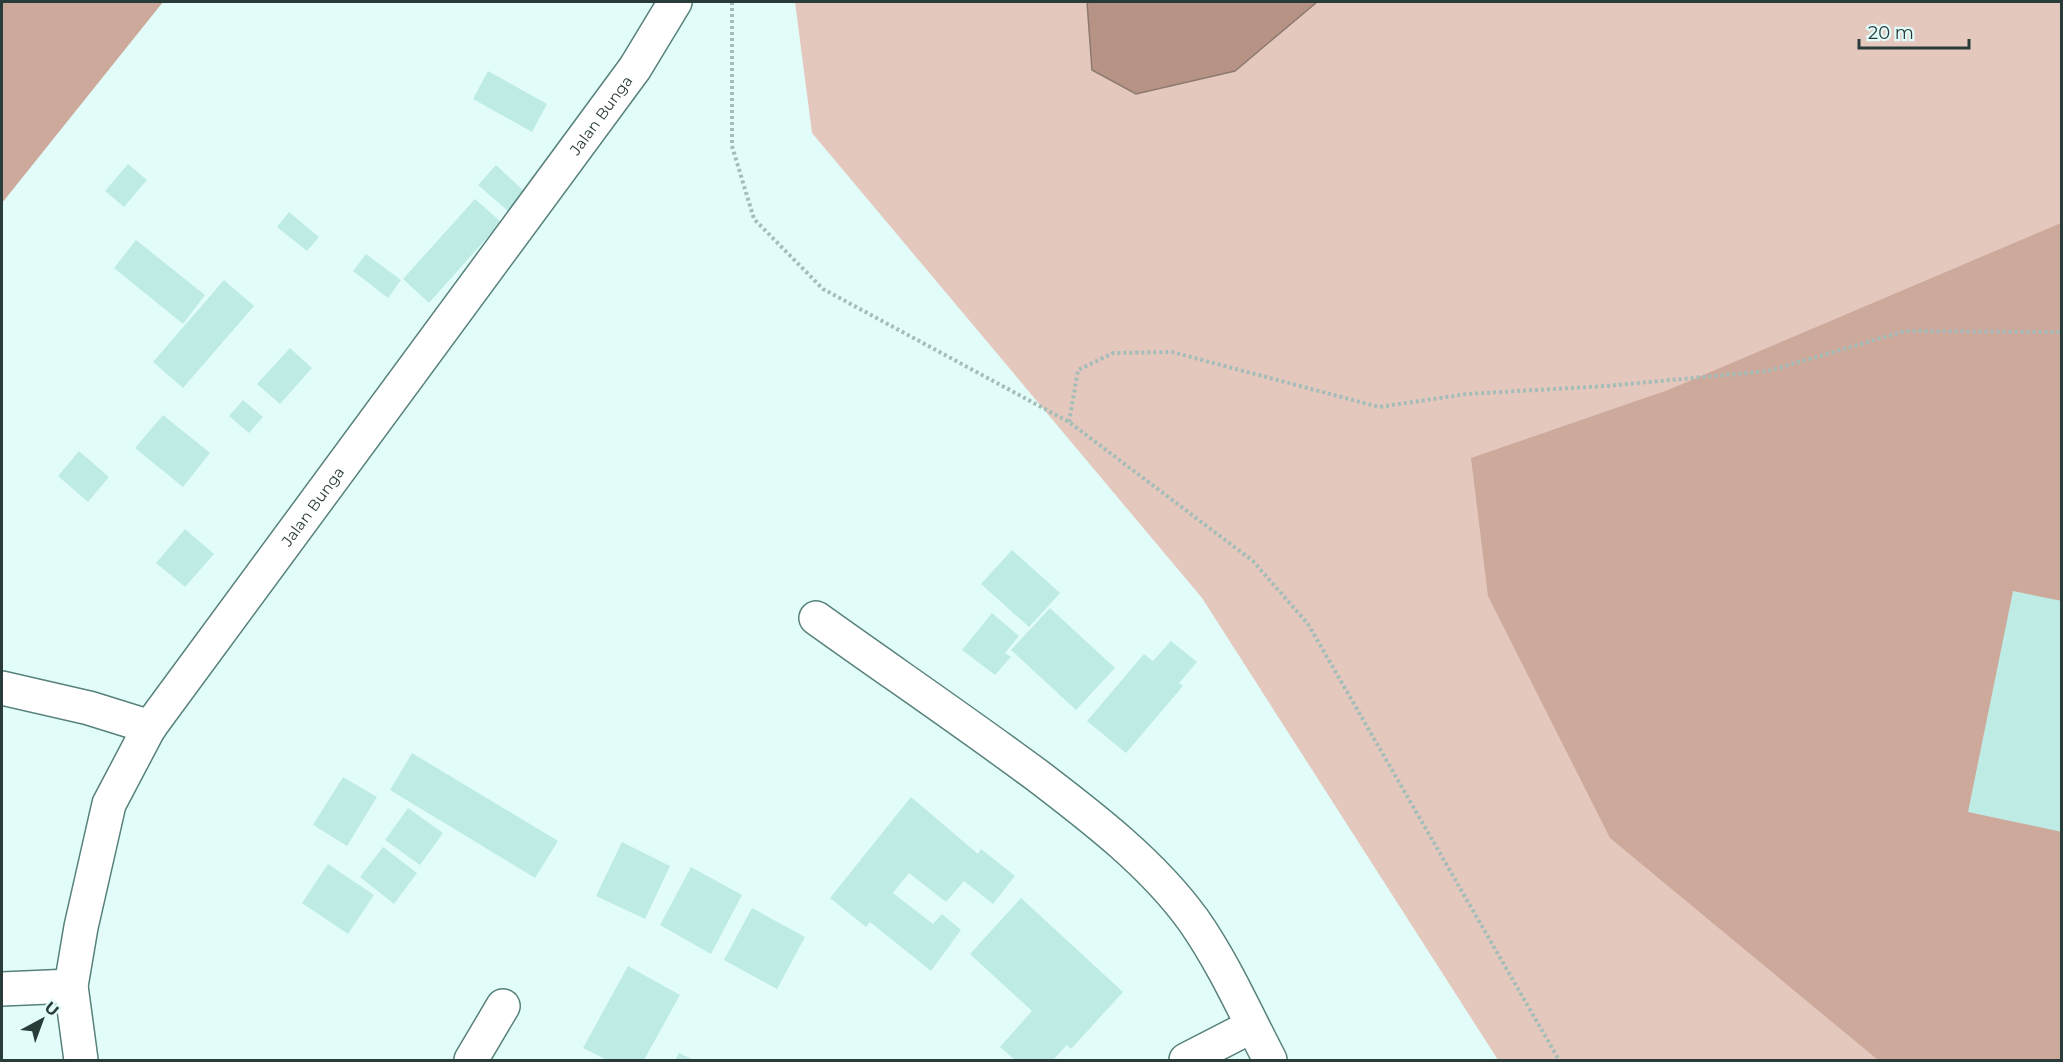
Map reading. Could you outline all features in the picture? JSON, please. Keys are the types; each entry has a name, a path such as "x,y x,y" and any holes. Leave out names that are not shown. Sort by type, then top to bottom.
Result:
{"street":[{"name":"Jalan Bunga","path":"81,1060 71,986 81,927 109,804 150,727 635,69 675,2"},
{"path":"816,618 1005,752 1118,840 1160,882 1193,920 1222,966 1270,1060"},
{"path":"2,688 89,708 150,727"},
{"path":"2,989 71,986"},
{"path":"471,1060 503,1006"},
{"path":"1186,1060 1252,1026"}],"path":[{"path":"732,2 732,146 754,219 823,289 1069,422 1253,561 1308,624 1559,1060"},
{"path":"1069,422 1077,370 1113,353 1172,352 1379,407 1467,394 1606,386 1768,370 1905,331 2061,332"}],"shaded area":[{"path":"2,2 163,2 2,203"},
{"path":"795,2 2061,2 2061,1060 1498,1060 1202,598 812,133"},
{"path":"1087,2 1317,2 1235,71 1136,94 1092,70"},
{"path":"2061,223 2061,1060 1878,1060 1610,838 1488,596 1471,458 1668,390"}],"building":[{"path":"488,71 547,104 532,132 473,99"},
{"path":"128,164 147,180 124,207 105,191"},
{"path":"496,165 525,192 508,211 478,185"},
{"path":"475,199 501,222 429,303 403,279"},
{"path":"289,212 319,237 307,251 277,227"},
{"path":"136,240 205,295 183,324 114,268"},
{"path":"366,254 401,280 388,298 353,271"},
{"path":"224,280 254,306 183,388 153,362"},
{"path":"290,348 312,368 280,404 257,384"},
{"path":"243,400 263,417 249,433 229,416"},
{"path":"163,415 210,453 183,487 135,448"},
{"path":"79,451 109,477 88,502 58,476"},
{"path":"185,529 214,554 185,587 156,563"},
{"path":"1012,550 1060,593 1029,627 981,584"},
{"path":"2013,591 2062,601 2062,832 1968,812"},
{"path":"1050,608 1115,668 1076,710 1011,650"},
{"path":"992,613 1019,636 1005,653 1011,657 995,675 962,650"},
{"path":"1171,641 1197,662 1179,683 1183,686 1126,753 1087,721 1144,654 1153,661"},
{"path":"412,753 558,841 535,878 390,790"},
{"path":"343,777 377,797 347,846 313,825"},
{"path":"911,797 978,854 981,849 1015,876 993,904 964,881 946,902 909,873 893,893 933,924 942,914 961,930 931,971 870,922 866,927 830,898"},
{"path":"408,808 443,833 420,865 385,840"},
{"path":"622,842 670,866 645,919 596,896"},
{"path":"383,847 417,873 394,904 360,877"},
{"path":"328,864 374,895 348,934 302,903"},
{"path":"691,867 742,895 711,954 660,925"},
{"path":"1021,898 1123,992 1071,1049 1067,1045 1053,1060 1015,1060 1000,1047 1032,1011 970,954"},
{"path":"752,908 805,937 777,989 724,960"},
{"path":"628,966 680,995 644,1060 607,1060 583,1048"},
{"path":"679,1053 694,1060 675,1060"}]}
